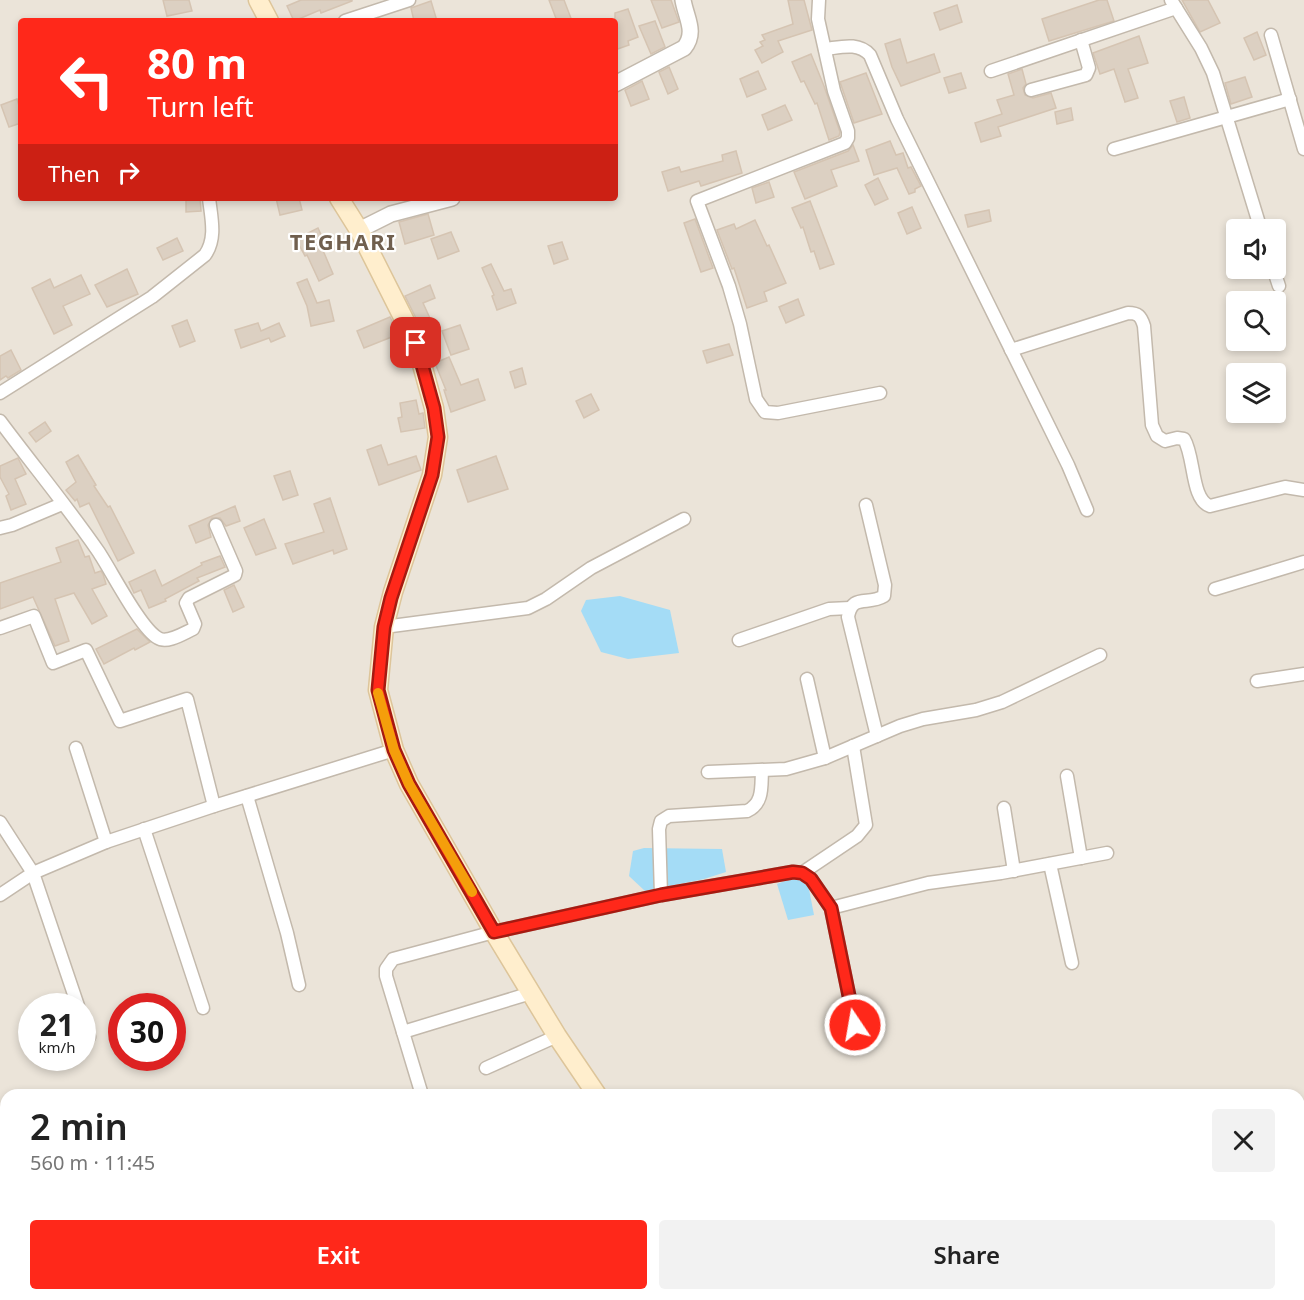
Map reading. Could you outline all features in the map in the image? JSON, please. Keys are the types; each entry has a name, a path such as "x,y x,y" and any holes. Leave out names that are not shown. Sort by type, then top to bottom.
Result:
{"main road":[{"path":"258,0 267,18"},
{"path":"341,201 359,230 416,343 434,408 438,437 432,475 393,592 384,627 378,690 394,750 409,784 494,932 557,1036 593,1089"}],"street":[{"path":"354,18 409,0"},
{"path":"618,82 684,48 690,41 692,33 683,0"},
{"path":"819,0 818,19 834,91 848,131 848,138 845,142 697,201 729,286 740,324 756,399 760,407 765,412 778,413 880,393"},
{"path":"991,71 1081,40 1174,4 1209,62 1258,219"},
{"path":"1271,35 1304,149"},
{"path":"1031,90 1086,75 1089,68 1081,40"},
{"path":"825,49 857,46 864,49 870,56 897,119 1068,465 1087,510"},
{"path":"1114,149 1290,99"},
{"path":"0,393 152,297 205,255 212,239 209,201"},
{"path":"359,230 391,214 441,201"},
{"path":"1277,279 1279,286"},
{"path":"1011,350 1128,313 1136,313 1142,318 1144,326 1152,425 1158,436 1165,441 1184,439 1189,447 1199,497 1203,504 1210,506 1285,487 1304,490"},
{"path":"0,421 98,551 144,624 162,640 193,629 195,624 186,603 189,598 235,575 236,572 216,525"},
{"path":"0,528 62,504"},
{"path":"866,505 885,585 884,596 876,601 856,602 850,608 848,617 877,736"},
{"path":"384,627 528,608 546,599 591,568 684,519"},
{"path":"1215,589 1304,562"},
{"path":"739,640 829,609 850,608"},
{"path":"0,628 34,616 53,663 86,650 120,722 187,699 214,806"},
{"path":"708,772 786,769 825,758 900,726 923,719 976,710 1002,702 1100,655"},
{"path":"1257,681 1304,674"},
{"path":"807,679 825,758"},
{"path":"802,873 857,836 866,825 853,746"},
{"path":"76,748 106,842"},
{"path":"0,896 33,873 106,842 394,750"},
{"path":"661,895 659,829 661,821 669,816 747,811 755,807 760,800 762,770"},
{"path":"1067,776 1082,858"},
{"path":"247,796 287,933 299,985"},
{"path":"1004,808 1014,871"},
{"path":"0,822 33,873 74,993"},
{"path":"144,829 203,1008"},
{"path":"831,908 928,884 1014,871 1107,853"},
{"path":"1050,864 1072,963"},
{"path":"420,1089 386,976 388,963 393,959 494,932 661,895 793,872 802,873 811,879 831,908 855,1025"},
{"path":"403,1032 531,993"},
{"path":"486,1068 557,1036"}],"shaded area":[{"path":"0,0 1304,0 1304,1089 0,1089"}],"water":[{"path":"620,596 670,610 679,653 628,659 601,652 581,611 586,600"},
{"path":"644,848 722,849 726,872 645,891 629,876 633,851"},
{"path":"795,877 808,884 814,915 788,920 777,884"}],"building":[{"path":"163,0 189,0 192,11 167,16"},
{"path":"301,0 352,0 321,13 320,10 301,18 293,18 287,6"},
{"path":"549,0 564,0 571,18 556,18"},
{"path":"651,0 671,0 679,22 662,28"},
{"path":"788,0 804,0 812,30 778,41 783,52 762,63 755,50 763,46 760,42 765,40 762,35 793,24"},
{"path":"1099,0 1107,0 1114,21 1049,41 1042,19"},
{"path":"1182,0 1208,0 1220,23 1200,32"},
{"path":"431,1 436,18 413,18 411,8"},
{"path":"957,5 962,22 940,30 934,13"},
{"path":"628,9 638,37 628,41 629,45 618,49 618,18 615,18 615,13"},
{"path":"655,21 665,47 651,54 639,26"},
{"path":"1257,32 1266,55 1254,60 1244,38"},
{"path":"1139,36 1148,63 1128,69 1138,98 1125,102 1114,69 1100,74 1093,53"},
{"path":"900,39 907,63 934,54 940,72 901,86 885,44"},
{"path":"811,54 840,132 839,136 829,140 817,103 815,104 804,81 801,82 792,62"},
{"path":"669,67 678,89 668,94 659,72"},
{"path":"1022,69 1026,84 1023,88 1025,95 1033,98 1051,93 1056,108 998,127 1001,136 981,142 975,123 1002,114 997,100 1014,95 1008,74"},
{"path":"758,71 766,89 747,97 740,79"},
{"path":"866,73 882,114 854,123 840,82"},
{"path":"961,73 966,88 949,93 944,78"},
{"path":"1245,77 1252,97 1231,104 1225,83"},
{"path":"642,81 649,99 631,106 625,90"},
{"path":"1184,97 1190,118 1177,122 1170,101"},
{"path":"17,99 18,124 9,127 1,105"},
{"path":"785,105 792,120 768,130 762,115"},
{"path":"1071,108 1073,120 1057,124 1055,112"},
{"path":"890,141 896,155 903,153 908,168 911,167 921,186 915,189 915,192 909,194 897,168 874,175 866,150"},
{"path":"853,145 859,161 831,170 837,186 805,199 794,172 848,151"},
{"path":"736,151 742,173 701,186 699,181 668,191 662,172 679,167 681,172 723,161 722,155"},
{"path":"878,178 888,199 875,205 865,185"},
{"path":"769,182 774,197 756,203 752,188"},
{"path":"186,201 200,201 201,211 186,212"},
{"path":"277,201 300,201 302,210 280,215"},
{"path":"810,201 834,264 820,269 814,251 811,252 803,227 801,228 792,208"},
{"path":"912,207 921,228 907,234 898,213"},
{"path":"989,210 991,221 968,227 965,215"},
{"path":"428,214 434,235 405,244 399,222"},
{"path":"695,219 713,268 701,272 684,223"},
{"path":"755,220 786,283 764,292 767,301 747,308 734,268 732,269 717,230 734,224 736,229"},
{"path":"318,228 326,246 322,248 333,274 319,281 307,255 305,256 296,239"},
{"path":"451,232 459,251 438,259 431,239"},
{"path":"177,238 183,251 163,260 157,248"},
{"path":"562,242 568,259 554,264 548,246"},
{"path":"491,264 504,291 511,289 516,303 497,310 492,296 494,295 482,268"},
{"path":"127,269 138,294 107,307 95,285"},
{"path":"81,275 90,294 63,306 72,325 54,334 32,288 50,279 54,288"},
{"path":"307,279 317,303 329,300 334,321 311,326 307,306 297,283"},
{"path":"430,285 435,298 423,303 433,325 422,330 405,296"},
{"path":"798,299 804,315 786,323 779,307"},
{"path":"390,317 399,334 364,348 357,331"},
{"path":"187,320 195,341 180,347 172,326"},
{"path":"258,323 261,331 279,323 285,336 271,342 269,338 241,348 235,330"},
{"path":"460,325 469,349 451,355 442,331"},
{"path":"729,344 733,355 707,363 703,351"},
{"path":"11,350 21,370 0,380 0,356"},
{"path":"449,357 461,385 478,379 485,400 451,412 444,390 446,390 435,363"},
{"path":"522,368 526,384 515,388 510,372"},
{"path":"591,394 599,410 584,418 576,401"},
{"path":"416,400 419,414 423,413 425,428 401,432 398,418 402,417 400,403"},
{"path":"45,422 51,431 36,442 29,433"},
{"path":"381,445 388,465 416,456 421,470 379,485 367,450"},
{"path":"78,455 96,485 94,486 108,507 110,506 134,553 118,561 89,503 80,507 77,499 75,501 66,490 76,482 66,462"},
{"path":"496,456 508,489 468,502 457,470"},
{"path":"18,458 26,474 15,479 26,504 11,510 6,496 9,494 0,477 0,466"},
{"path":"290,471 298,495 283,500 274,476"},
{"path":"330,498 347,549 334,554 333,550 293,564 285,544 324,532 314,504"},
{"path":"235,506 240,521 226,526 220,518 212,518 208,525 211,537 196,543 189,526"},
{"path":"264,519 276,548 256,555 244,528"},
{"path":"78,540 85,557 89,556 95,573 101,571 103,574 106,584 92,589 107,616 92,624 74,593 55,599 69,641 55,646 33,597 0,609 0,583 61,562 56,548"},
{"path":"220,556 225,567 197,578 199,581 165,599 166,601 149,608 141,590 134,593 129,582 155,570 162,586 202,565 201,563"},
{"path":"234,585 244,607 233,612 224,590"},
{"path":"137,629 150,642 104,664 96,649"}],"slow traffic":[{"path":"378,693 394,750 409,784 472,892"}],"district":[{"name":"TEGHARI","path":"343,242"}],"route":[{"path":"416,343 434,408 438,437 432,475 391,598 384,627 378,690 394,750 409,784 494,932 661,895 793,872 802,873 811,879 831,908 855,1025"}]}
